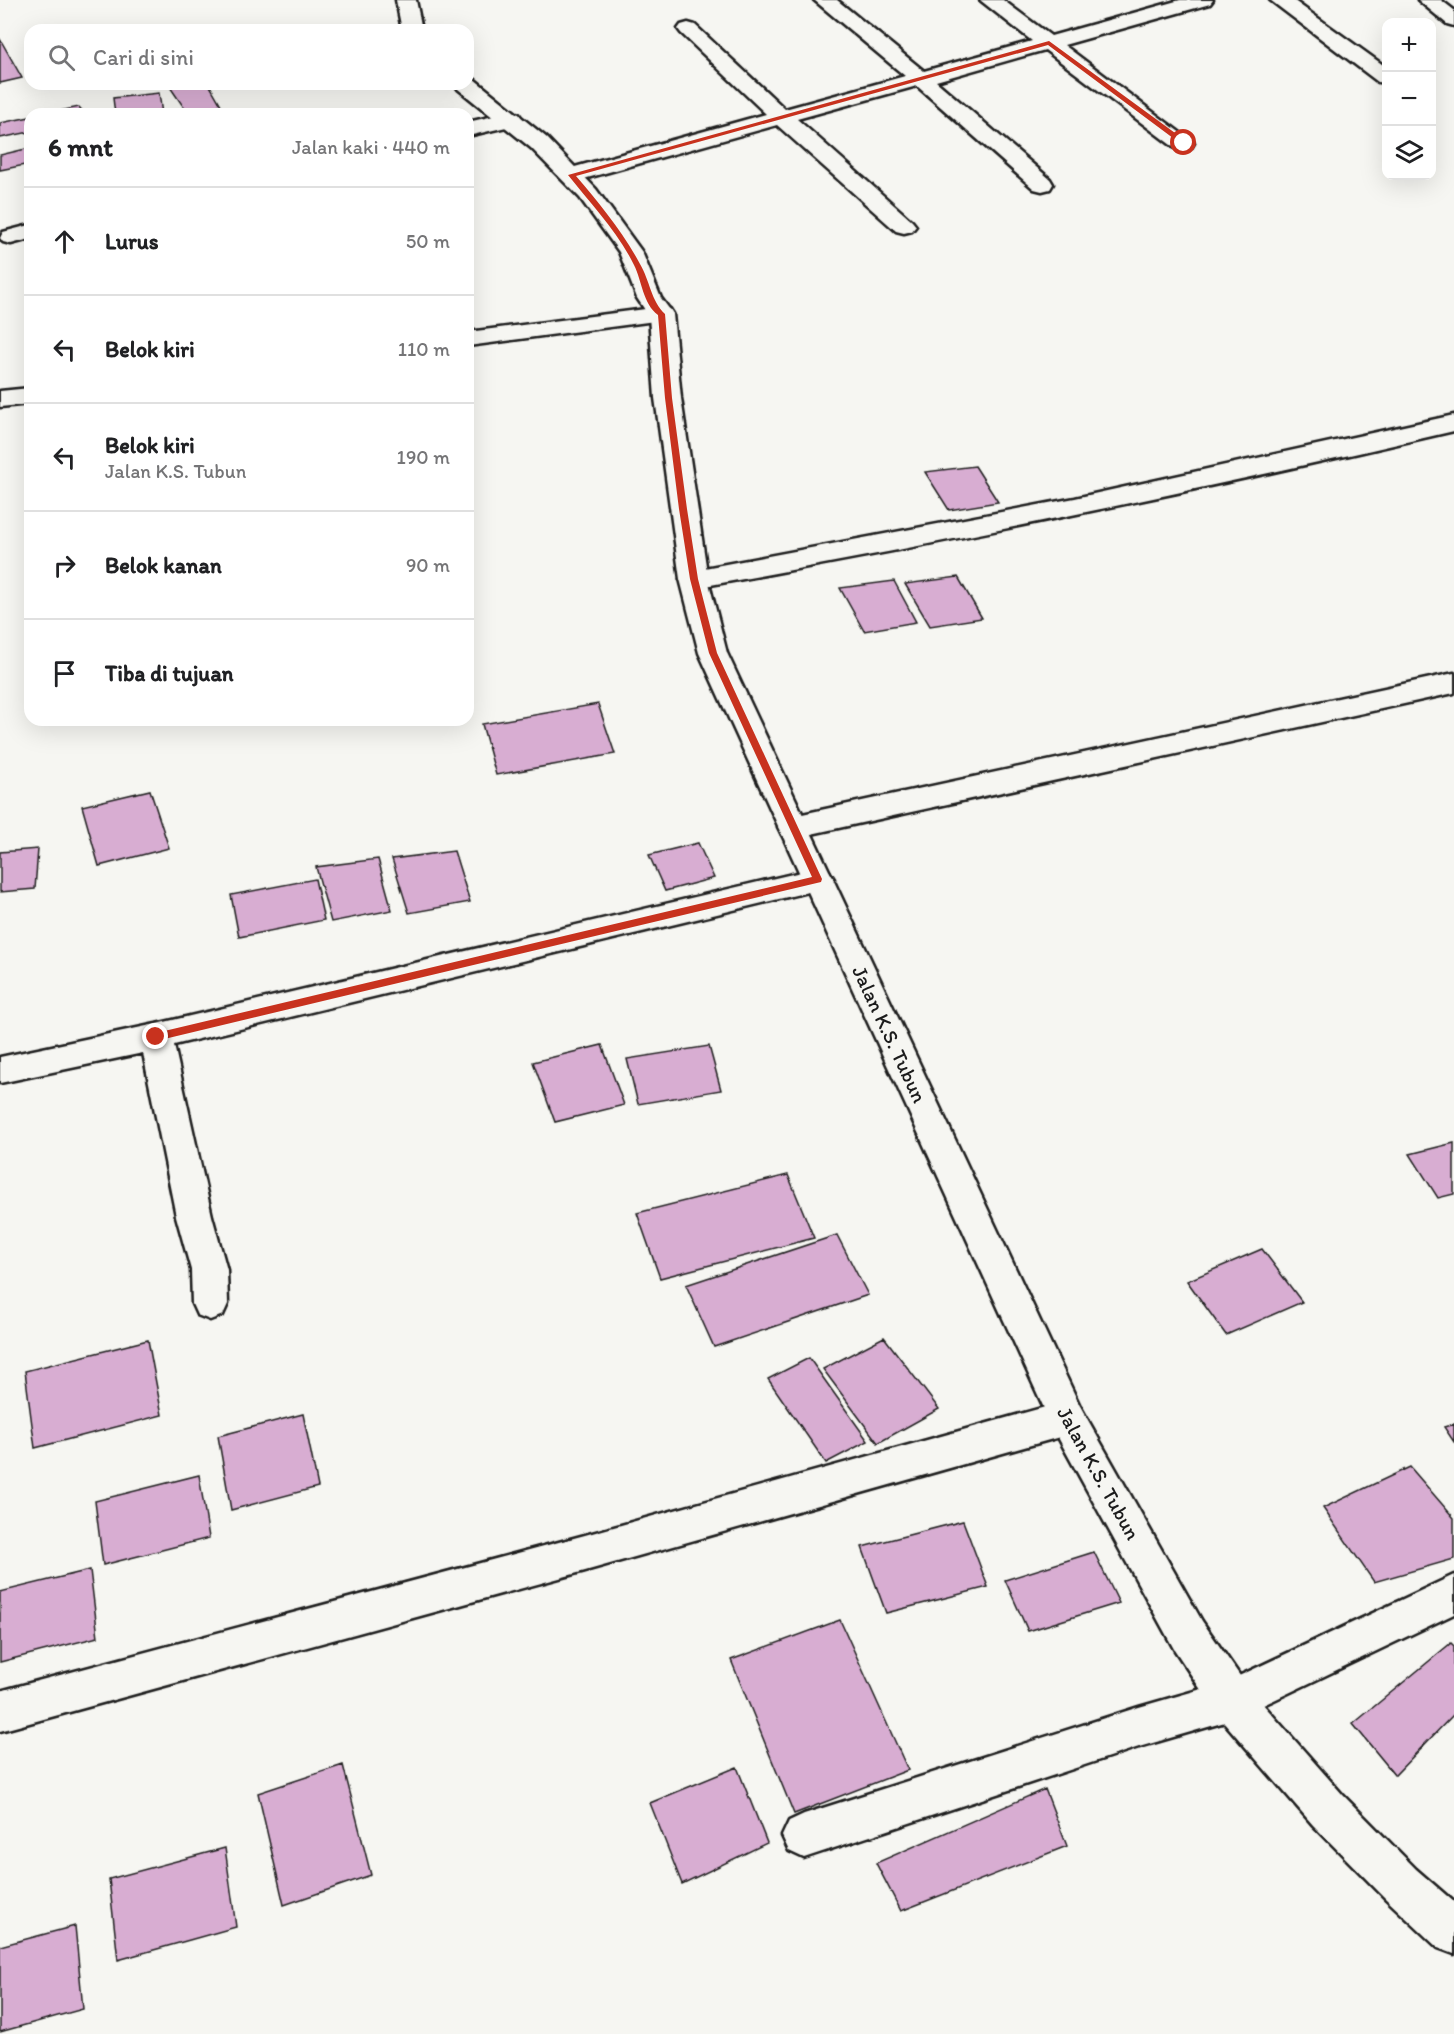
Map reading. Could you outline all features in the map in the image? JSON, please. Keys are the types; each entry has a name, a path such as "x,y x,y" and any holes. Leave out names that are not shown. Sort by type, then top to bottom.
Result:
{"street":[{"path":"406,0 409,24"},
{"path":"824,0 920,78 1042,184"},
{"path":"990,0 1184,143"},
{"path":"572,175 1203,0"},
{"path":"1280,0 1382,74"},
{"path":"1428,0 1454,20"},
{"path":"688,29 781,117 904,226"},
{"name":"Jalan K.S. Tubun","path":"474,90 511,119 572,175 601,210 637,265 654,309 661,314 668,398 694,579 713,653 1067,1418 1188,1635 1232,1700 1328,1810 1401,1884 1454,1932"},
{"path":"474,128 511,119"},
{"path":"474,338 661,314"},
{"path":"0,399 24,397"},
{"path":"694,579 873,547 1211,478 1454,423"},
{"path":"793,827 1454,683"},
{"path":"0,1070 156,1037 818,879"},
{"path":"156,1037 192,1204 209,1270 210,1304"},
{"path":"0,1711 551,1563 1067,1418"},
{"path":"804,1836 1139,1727 1232,1700 1454,1594"}],"building":[{"path":"0,39 22,78 0,83"},
{"path":"172,90 212,90 221,105 206,108 184,108"},
{"path":"159,93 161,108 114,108 113,98"},
{"path":"24,118 24,133 0,138 0,123"},
{"path":"24,149 24,165 0,170 0,155"},
{"path":"975,466 998,502 949,510 925,472"},
{"path":"958,577 982,618 930,626 905,584"},
{"path":"894,581 916,622 864,631 840,588"},
{"path":"598,704 615,754 496,775 482,724"},
{"path":"150,790 169,848 99,866 82,806"},
{"path":"698,843 714,878 665,891 649,855"},
{"path":"38,849 35,889 0,892 0,852"},
{"path":"454,851 470,902 409,913 392,859"},
{"path":"378,859 392,910 331,922 316,867"},
{"path":"315,879 324,920 239,937 231,895"},
{"path":"602,1045 624,1105 555,1122 533,1062"},
{"path":"709,1046 721,1090 638,1104 627,1059"},
{"path":"1454,1143 1454,1194 1438,1198 1410,1154"},
{"path":"788,1175 814,1238 660,1278 637,1213"},
{"path":"837,1235 868,1295 714,1347 686,1285"},
{"path":"1262,1249 1302,1302 1226,1335 1187,1281"},
{"path":"884,1337 939,1409 878,1443 823,1369"},
{"path":"148,1340 162,1415 35,1448 25,1371"},
{"path":"809,1358 868,1441 826,1463 768,1379"},
{"path":"303,1414 318,1487 231,1510 218,1436"},
{"path":"1454,1424 1454,1442 1444,1427"},
{"path":"1410,1467 1454,1518 1454,1559 1374,1582 1323,1508"},
{"path":"199,1475 209,1538 103,1565 95,1501"},
{"path":"963,1521 988,1587 886,1613 862,1547"},
{"path":"1094,1552 1119,1603 1028,1631 1005,1580"},
{"path":"90,1570 98,1637 0,1662 0,1592"},
{"path":"840,1620 908,1770 794,1814 731,1660"},
{"path":"1451,1643 1454,1646 1454,1714 1395,1775 1353,1724"},
{"path":"343,1765 371,1875 284,1905 258,1793"},
{"path":"737,1767 767,1843 682,1884 650,1803"},
{"path":"1045,1789 1067,1846 901,1911 876,1863"},
{"path":"225,1848 236,1927 118,1960 109,1879"},
{"path":"75,1926 83,2009 0,2032 0,1946"}],"route":[{"path":"156,1037 818,879 750,738 713,653 694,579 683,509 668,398 661,314 654,309 637,265 601,210 572,175 1049,43 1184,143"}]}
